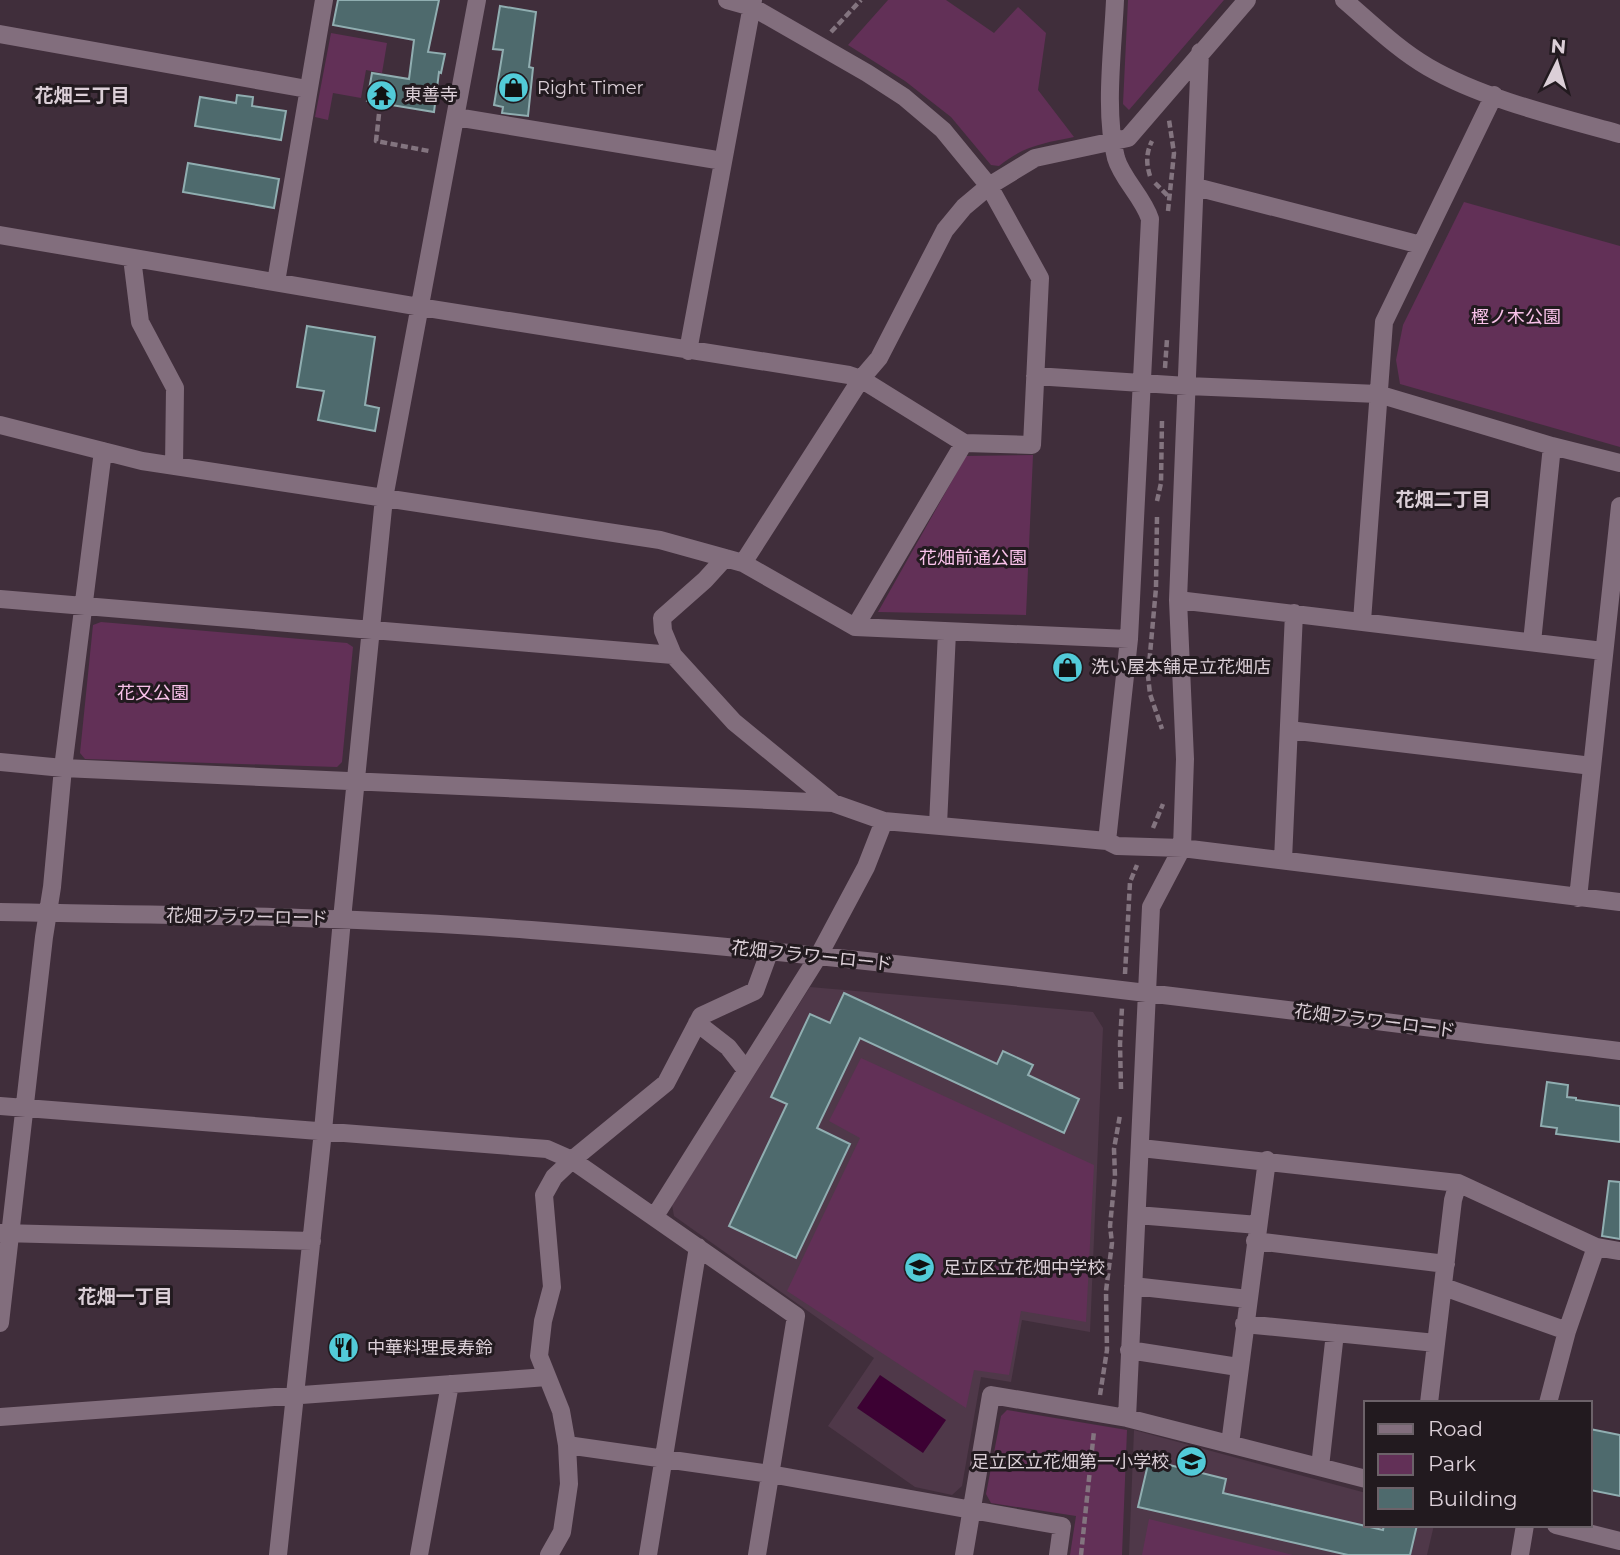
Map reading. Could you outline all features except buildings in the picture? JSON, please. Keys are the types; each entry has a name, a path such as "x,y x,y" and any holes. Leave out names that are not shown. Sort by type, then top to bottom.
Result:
{"street":[{"path":"276,282 324,0"},
{"path":"278,1555 312,1241 384,498 477,0"},
{"path":"0,235 861,379 964,443 1032,445 1040,278 989,186 943,130 904,97 753,4 727,0"},
{"path":"1107,841 1129,639 1150,219 1145,204 1117,161 1110,127 1115,0"},
{"path":"743,563 861,379 880,358 945,230 964,207 989,186 1035,158 1128,138 1247,0"},
{"path":"1344,0 1404,51 1429,68 1494,95 1620,134"},
{"path":"688,351 753,4"},
{"path":"0,34 307,89"},
{"path":"1127,1418 1151,907 1182,848 1185,760 1178,600 1200,52"},
{"path":"1362,621 1384,322 1494,95"},
{"path":"456,117 723,161"},
{"path":"1196,187 1421,245"},
{"path":"132,258 140,322 175,388 174,466"},
{"path":"1035,376 1164,385 1378,394 1552,446 1620,463"},
{"path":"0,425 142,461 660,540 743,563 855,627 1129,639"},
{"path":"855,627 964,443"},
{"path":"1532,642 1552,446"},
{"path":"0,1323 5,1233 24,1108 82,606 103,451"},
{"path":"1578,898 1620,506"},
{"path":"725,558 705,580 662,618 663,631 673,655 734,722 833,803"},
{"path":"0,599 673,655"},
{"path":"1178,600 1604,651"},
{"path":"1283,860 1294,613"},
{"path":"939,825 947,632"},
{"path":"1289,730 1592,766"},
{"path":"0,762 63,768 833,803 884,821 1107,841 1117,846 1182,848 1620,902"},
{"path":"655,1216 819,955 866,867 884,821"},
{"name":"花畑フラワーロード","path":"0,912 342,919 527,930 770,950 1620,1051"},
{"path":"549,1555 562,1532 569,1484 567,1445 561,1411 540,1378 539,1356 543,1321 552,1287 544,1195 554,1177 572,1160 666,1083 701,1016 755,990 770,950"},
{"path":"697,1023 728,1047 746,1070"},
{"path":"0,1106 547,1149 572,1160 796,1316 770,1474 761,1554"},
{"path":"1140,1148 1458,1183 1596,1247 1620,1251"},
{"path":"1230,1444 1266,1160"},
{"path":"1429,1401 1453,1200 1458,1183"},
{"path":"1137,1215 1446,1264"},
{"path":"5,1233 312,1241"},
{"path":"648,1555 698,1247"},
{"path":"1549,1401 1567,1331 1596,1247"},
{"path":"1133,1286 1248,1299"},
{"path":"1444,1287 1567,1331"},
{"path":"1244,1324 1436,1343"},
{"path":"1320,1467 1335,1333"},
{"path":"1129,1350 1238,1367"},
{"path":"0,1417 540,1378"},
{"path":"419,1555 450,1384"},
{"path":"964,1555 991,1395 1127,1418 1364,1478"},
{"path":"567,1445 770,1474 1062,1526 1058,1555"},
{"path":"1520,1555 1525,1527"},
{"path":"1564,1527 1620,1541"}],"path":[{"path":"819,45 861,0"},
{"path":"379,114 376,141 434,152"},
{"path":"1167,116 1171,124 1174,153 1168,220"},
{"path":"1161,131 1171,124 1178,125"},
{"path":"1156,136 1147,153 1147,166 1150,176 1169,198"},
{"path":"1164,736 1147,676 1156,588 1157,501 1161,483 1168,328"},
{"path":"1121,1097 1120,1044 1130,882 1163,806 1164,796"},
{"path":"1081,1555 1093,1432 1107,1350 1106,1291 1112,1243 1110,1226 1115,1175 1114,1149 1122,1108"}],"shaded area":[{"name":"足立区立花畑中学校","path":"810,987 1093,1012 1103,1028 1090,1332 1022,1320 1011,1382 981,1377 962,1486 952,1495 915,1487 828,1426 874,1358 674,1216 672,1205"},
{"path":"880,1375 946,1420 923,1453 857,1408"},
{"name":"足立区立花畑第一小学校","path":"1134,1430 1364,1492 1364,1527 1434,1527 1427,1555 1129,1555"}],"green space":[{"path":"888,0 946,0 994,33 1018,7 1046,33 1038,90 1074,137 1034,146 999,166 991,165 951,117 905,81 848,45"},
{"path":"1128,0 1224,0 1129,110 1123,104"},
{"path":"331,33 387,43 382,73 366,70 361,98 333,93 328,120 315,117"},
{"name":"樫ノ木公園","path":"1464,202 1620,246 1620,447 1400,384 1396,360 1403,325"},
{"name":"花畑前通公園","path":"1033,455 1026,615 878,612 966,456"},
{"name":"花又公園","path":"101,622 347,643 353,647 342,762 337,767 85,759 80,753 93,625"},
{"path":"861,1058 1094,1165 1086,1322 1021,1311 1009,1375 974,1370 966,1408 787,1291 860,1138 829,1121"},
{"path":"1007,1410 1127,1430 1122,1555 1070,1555 1076,1516 991,1503 986,1494 1001,1416"},
{"path":"1149,1519 1293,1555 1142,1555"}],"place":[{"name":"Right Timer","path":"514,88"},
{"name":"東善寺","path":"381,95"},
{"name":"洗い屋本舗足立花畑店","path":"1068,667"},
{"name":"足立区立花畑中学校","path":"920,1268"},
{"name":"中華料理長寿鈴","path":"344,1348"},
{"name":"足立区立花畑第一小学校","path":"1192,1462"}],"district":[{"name":"花畑三丁目","path":"82,95"},
{"name":"花畑二丁目","path":"1443,499"},
{"name":"花畑一丁目","path":"125,1296"}]}
